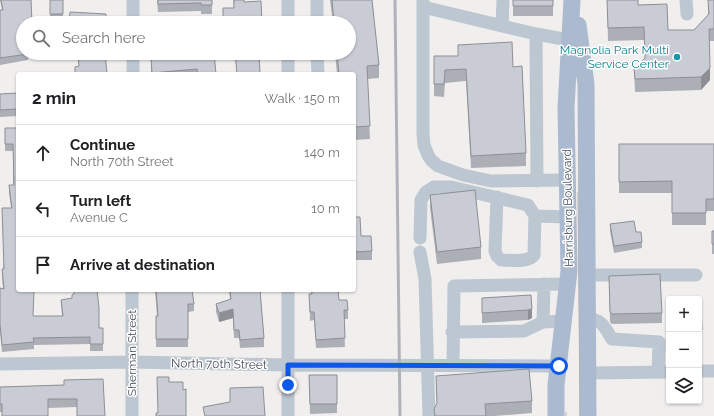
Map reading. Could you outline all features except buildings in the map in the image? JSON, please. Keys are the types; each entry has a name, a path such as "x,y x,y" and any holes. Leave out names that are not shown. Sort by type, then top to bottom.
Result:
{"main road":[{"name":"Harrisburg Boulevard","path":"556,416 556,385 570,271 566,108 573,0"},
{"name":"Harrisburg Boulevard","path":"573,0 586,84 588,416"}],"street":[{"path":"133,0 133,16"},
{"path":"288,0 288,16"},
{"path":"317,0 317,16"},
{"path":"502,26 503,0"},
{"path":"686,0 686,14"},
{"path":"567,180 491,181 463,175 438,166 428,155 424,145 423,134 423,3 502,26 570,40"},
{"path":"536,34 537,181"},
{"path":"133,60 133,72"},
{"path":"288,60 288,72"},
{"path":"318,60 318,72"},
{"path":"420,238 421,200 426,192 434,187 451,187 497,197 528,204 535,216 534,255 532,258 527,260 501,260 497,256 497,197"},
{"path":"535,216 568,217"},
{"path":"420,252 425,279 429,416"},
{"path":"587,275 696,275"},
{"path":"543,322 544,284"},
{"path":"453,366 452,332 454,286 568,284"},
{"name":"Sherman Street","path":"132,292 132,416"},
{"path":"288,292 288,416"},
{"path":"588,319 596,319 605,326 612,339 659,342 663,372 588,373"},
{"path":"452,332 524,331 543,322 564,321"},
{"name":"North 70th Street","path":"0,364 132,362 288,365 559,366"},
{"path":"702,371 714,371"}],"tram line":[{"path":"578,192 580,416"}],"railway":[{"path":"395,0 400,416"}],"place":[{"name":"Magnolia Park Multi Service Center","path":"677,57"}],"route":[{"path":"288,385 288,365 559,366"}]}
